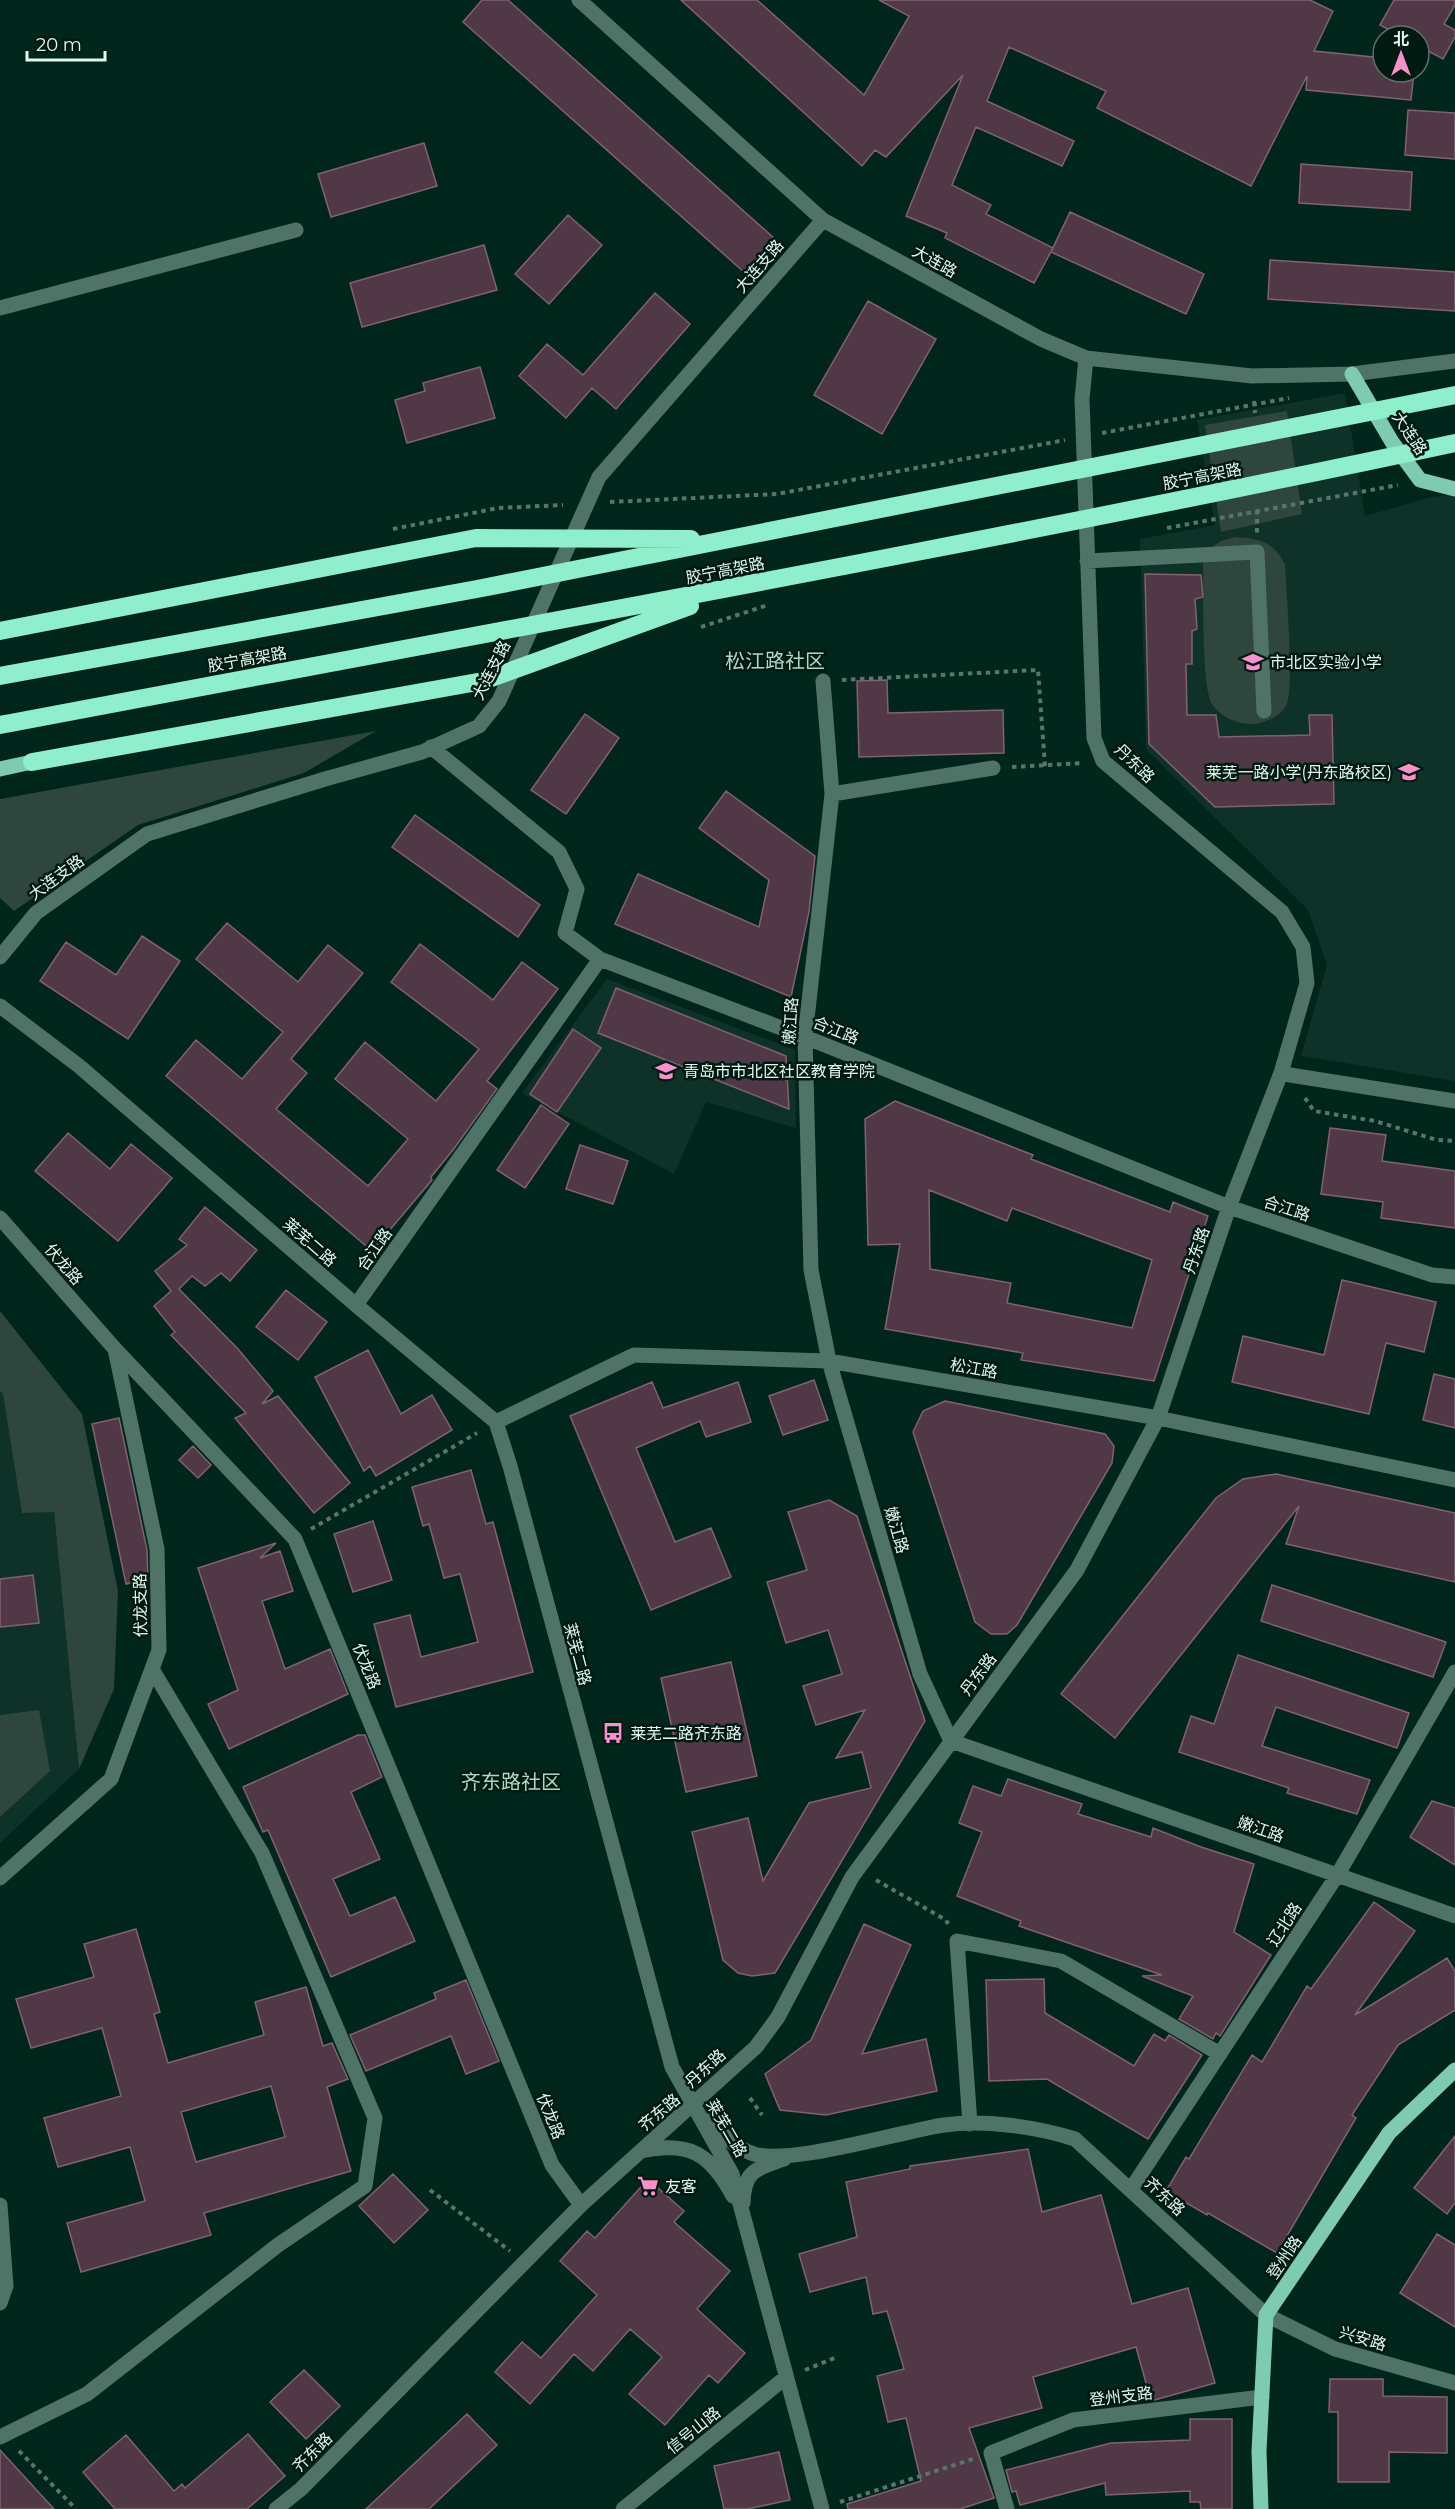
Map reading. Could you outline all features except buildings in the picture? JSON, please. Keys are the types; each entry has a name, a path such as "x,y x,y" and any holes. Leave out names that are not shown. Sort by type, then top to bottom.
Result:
{"highway":[{"name":"胶宁高架路","path":"0,676 477,589 1455,395"},
{"name":"胶宁高架路","path":"0,725 742,587 1455,443"},
{"path":"0,631 476,538 732,539"},
{"path":"32,762 483,681 742,587"}],"main road":[{"name":"大连路","path":"1352,374 1392,442 1420,480 1455,489"},
{"path":"0,769 32,762"},
{"name":"登州路","path":"1266,2315 1389,2133 1455,2070"},
{"path":"1261,2509 1259,2451 1266,2315"}],"street":[{"name":"大连路","path":"579,0 823,220 1041,339 1086,358 1252,376 1352,374 1455,361"},
{"name":"大连支路","path":"0,957 36,913 147,834 325,779 422,752 479,726 499,701 599,477 823,220"},
{"path":"0,308 296,230"},
{"name":"丹东路","path":"692,2104 756,2047 778,2017 852,1877 1077,1570 1158,1418 1229,1207 1285,1062 1307,983 1303,947 1282,912 1103,761 1094,738 1082,399 1086,358"},
{"path":"1087,561 1257,552 1264,711"},
{"name":"嫩江路","path":"823,681 832,794 805,1037 811,1269 829,1361 920,1674 951,1741 1455,1916"},
{"path":"431,747 559,852 577,889 565,933 600,959"},
{"path":"832,794 993,768"},
{"name":"合江路","path":"356,1305 600,959 805,1037 1229,1207 1432,1275 1455,1277"},
{"name":"莱芜二路","path":"0,1006 79,1066 356,1305 496,1422 513,1477 672,2067 732,2174 821,2508"},
{"path":"1290,1075 1455,1101"},
{"name":"伏龙路","path":"0,1218 115,1349 295,1539 552,2165 581,2205"},
{"name":"伏龙支路","path":"0,1878 111,1779 159,1650 157,1550 115,1349"},
{"name":"松江路","path":"496,1422 634,1355 829,1361 1158,1418 1455,1480"},
{"path":"2,2436 87,2394 278,2245 365,2186 375,2118 262,1852 152,1669"},
{"name":"辽北路","path":"1131,2189 1338,1874 1455,1672"},
{"path":"970,2124 957,1941 1061,1961 1220,2054"},
{"name":"齐东路","path":"276,2509 302,2489 581,2205 692,2104 726,2139 752,2154 792,2156 946,2125 970,2124 1049,2131 1075,2139 1266,2315"},
{"path":"641,2151 666,2146 691,2150 713,2167 727,2186 742,2215"},
{"path":"742,2215 744,2185 753,2170 792,2156"},
{"path":"0,2205 6,2286 0,2303"},
{"name":"兴安路","path":"1266,2315 1335,2349 1455,2383"},
{"name":"信号山路","path":"623,2509 785,2378"},
{"name":"登州支路","path":"991,2453 1073,2420 1262,2397"},
{"path":"991,2453 1006,2509"}],"path":[{"path":"1093,435 1291,398"},
{"path":"1254,401 1255,414"},
{"path":"603,503 777,494 1069,439"},
{"path":"1160,529 1408,483"},
{"path":"382,531 498,508 568,504"},
{"path":"695,629 773,603"},
{"path":"823,681 1038,670 1045,766"},
{"path":"993,768 1088,762"},
{"path":"1314,1111 1375,1121 1437,1140 1455,1142"},
{"path":"295,1539 477,1433"},
{"path":"868,1875 946,1920 957,1941"},
{"path":"750,2098 762,2115"},
{"path":"430,2190 524,2262"},
{"path":"785,2378 837,2357"},
{"path":"2,2436 76,2509"},
{"path":"821,2508 991,2453"}],"shaded area":[{"path":"1345,393 1365,516 1431,497 1455,494 1455,1081 1301,1056 1327,965 1308,910 1146,749 1140,539 1215,525 1197,420"},
{"path":"1287,411 1302,514 1221,532 1205,425"},
{"path":"1236,537 1265,543 1275,550 1285,564 1290,660 1289,696 1286,706 1280,713 1256,724 1235,721 1215,709 1208,693 1206,677 1203,563 1207,550 1221,541"},
{"path":"376,731 304,773 138,825 14,911 0,898 0,799"},
{"name":"青岛市市北区社区教育学院","path":"607,979 795,1050 796,1128 706,1102 674,1174 522,1093"},
{"path":"0,1311 82,1414 118,1591 114,1689 79,1769 54,1512 22,1513 3,1394 0,1391"},
{"path":"0,1340 54,1511 79,1769 0,1843"},
{"path":"39,1710 50,1771 0,1817 0,1715"}],"place":[{"name":"市北区实验小学","path":"1253,662"},
{"name":"莱芜一路小学(丹东路校区)","path":"1409,772"},
{"name":"青岛市市北区社区教育学院","path":"666,1071"},
{"name":"莱芜二路齐东路","path":"613,1733"},
{"name":"友客","path":"648,2186"}],"district":[{"name":"松江路社区","path":"775,661"},
{"name":"齐东路社区","path":"511,1782"}]}
